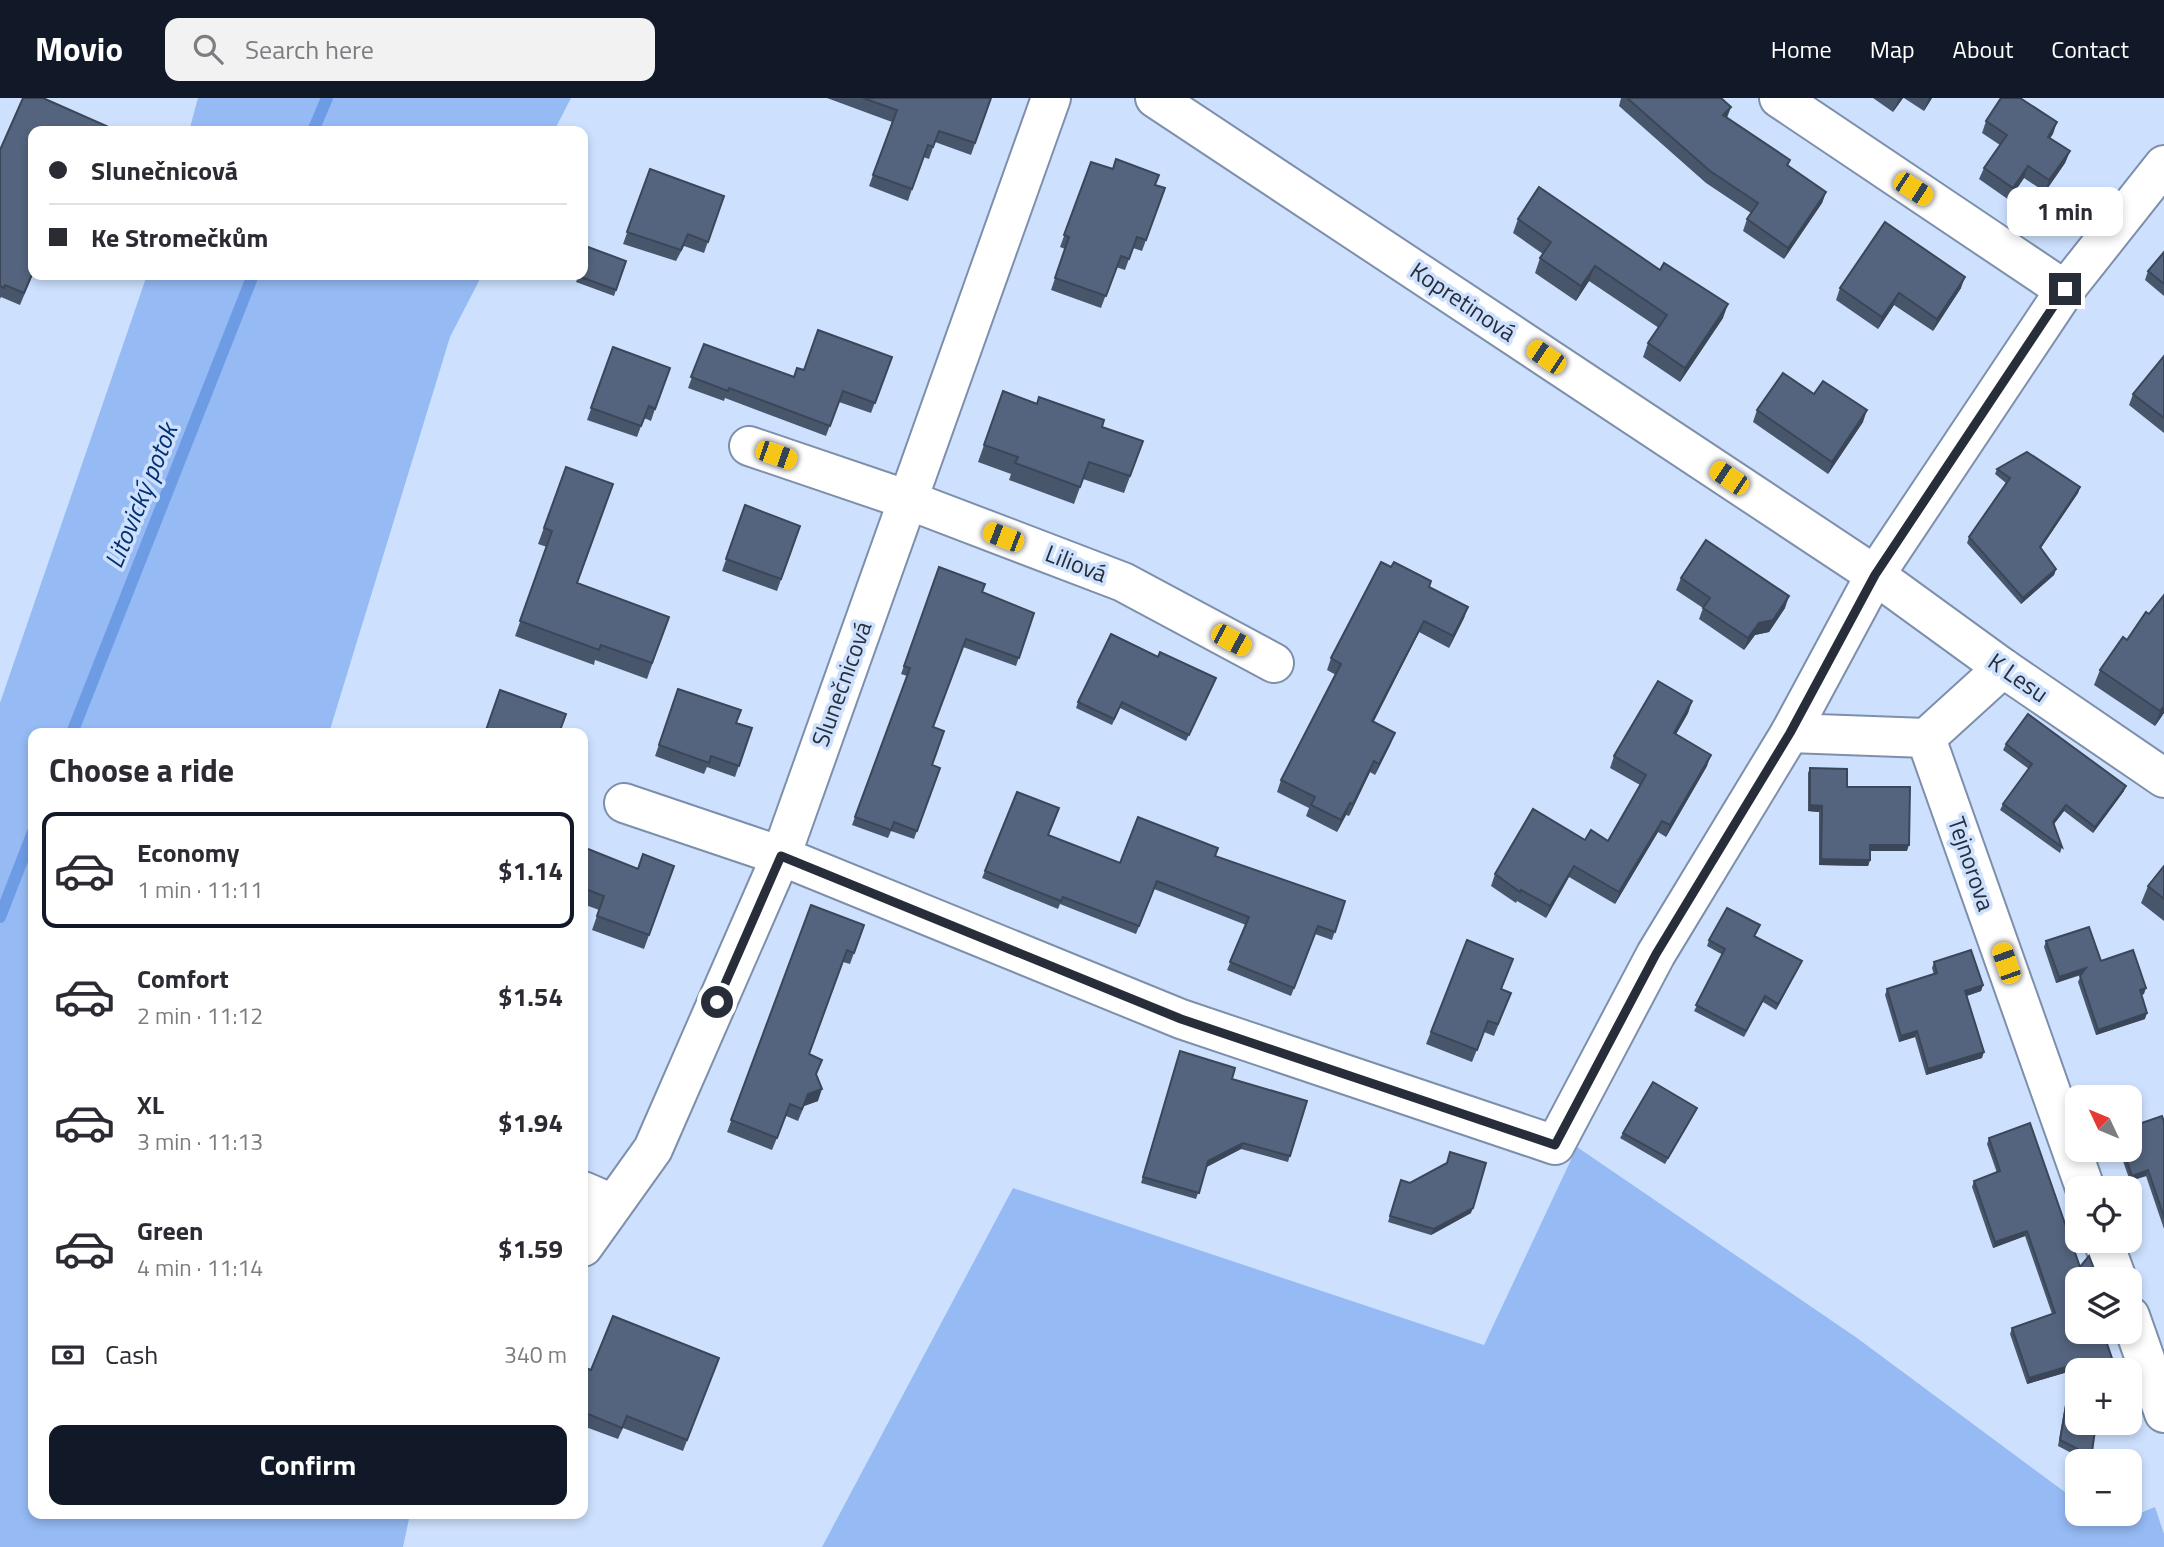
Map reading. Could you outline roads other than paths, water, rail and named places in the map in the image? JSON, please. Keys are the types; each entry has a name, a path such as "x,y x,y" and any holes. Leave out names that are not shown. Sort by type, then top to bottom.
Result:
{"street":[{"name":"Slunečnicová","path":"588,1230 598,1197 653,1149 781,856 1051,98"},
{"name":"Kopretinová","path":"1155,98 1875,575"},
{"path":"1779,98 2065,289"},
{"path":"624,803 781,856 1181,1019 1555,1145 1656,954 1790,733 1875,575 2065,289 2164,165"},
{"name":"Liliová","path":"749,446 908,500 1123,582 1274,663"},
{"name":"K Lesu","path":"1875,575 2003,668 2164,778"},
{"path":"1790,733 1926,738 2003,668"},
{"name":"Tejnorova","path":"1926,738 2081,1176"},
{"path":"2140,1344 2164,1413"}],"waterway":[{"name":"Litovický potok","path":"315,126 327,98"},
{"name":"Litovický potok","path":"74,728 251,280"},
{"name":"Litovický potok","path":"0,917 28,845"}]}
